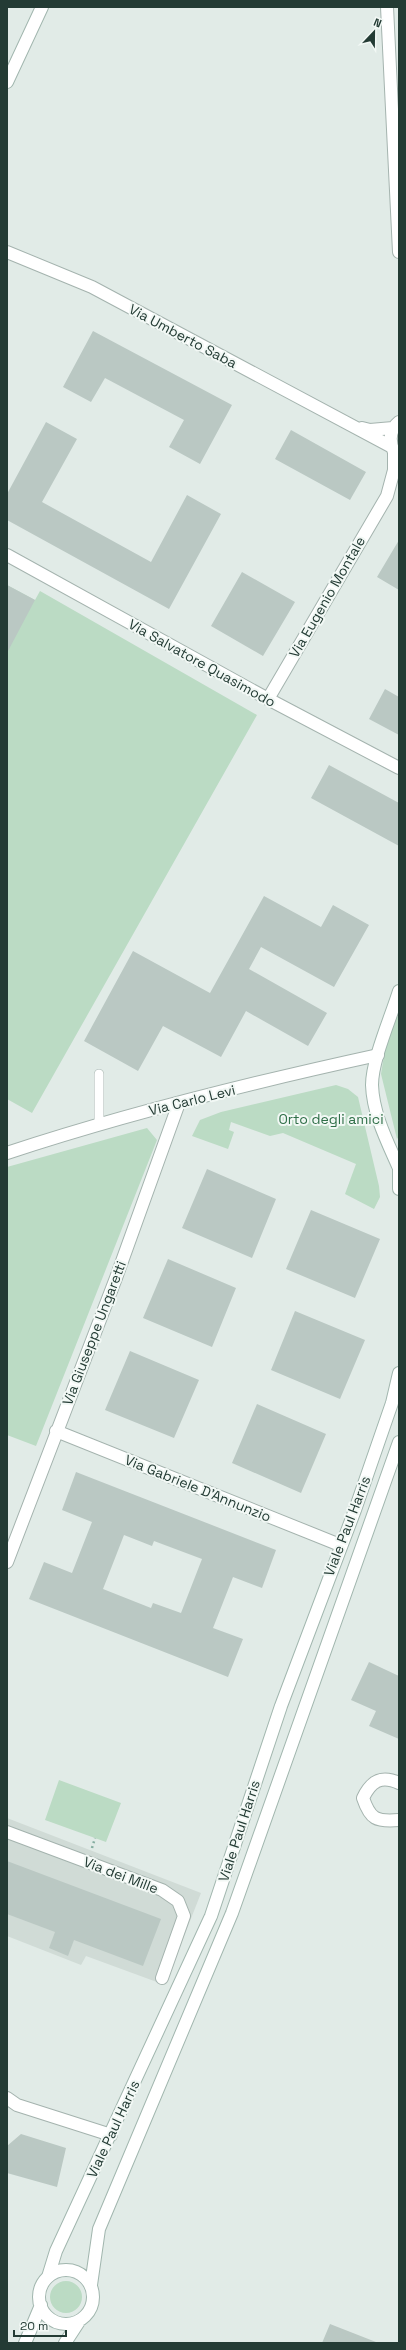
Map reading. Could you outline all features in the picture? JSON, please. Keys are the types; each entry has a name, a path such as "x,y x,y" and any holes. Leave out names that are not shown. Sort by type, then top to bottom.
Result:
{"street":[{"path":"7,82 42,7"},
{"path":"387,7 399,252"},
{"name":"Via Umberto Saba","path":"7,252 92,287 356,427 395,452"},
{"name":"Via Umberto Saba","path":"356,427 370,430 397,423"},
{"name":"Via Eugenio Montale","path":"387,496 394,470 395,452 390,438 397,423"},
{"name":"Via Eugenio Montale","path":"268,699 387,496 399,481"},
{"name":"Via Salvatore Quasimodo","path":"7,555 268,699 399,768"},
{"path":"399,991 378,1055 372,1085 380,1125 399,1165 399,1189"},
{"name":"Via Carlo Levi","path":"7,1153 99,1125 179,1103 378,1055"},
{"name":"Via Giuseppe Ungaretti","path":"7,1562 116,1278 179,1103"},
{"name":"Viale Paul Harris","path":"25,2343 41,2305 40,2290 48,2277 56,2251 111,2135 211,1916 276,1721 389,1410 399,1373"},
{"name":"Via Gabriele D'Annunzio","path":"56,1431 340,1545"},
{"name":"Viale Paul Harris","path":"65,2343 80,2320 91,2308 93,2300 91,2284 99,2229 232,1914 399,1442"},
{"path":"399,1783 378,1780 369,1786 363,1798 368,1812 377,1820 399,1820"},
{"name":"Via dei Mille","path":"7,1832 162,1890 178,1901 184,1916 162,1978"},
{"path":"7,2098 17,2105 111,2135"},
{"path":"48,2277 63,2270 71,2270 85,2278 91,2284"},
{"path":"41,2305 44,2312 57,2322 69,2323 80,2320"}],"lane":[{"path":"99,1074 99,1125"}],"shaded area":[{"path":"7,1818 201,1893 165,1985 86,1956 81,1965 7,1936"}],"green space":[{"path":"7,585 35,600 40,591 257,715 32,1113 7,1099"},
{"path":"399,1013 399,1136 397,1139 381,1074 386,1043"},
{"name":"Orto degli amici","path":"336,1085 348,1089 358,1097 379,1186 380,1197 374,1209 345,1194 356,1164 283,1133 270,1136 231,1122 229,1130 234,1132 228,1149 192,1136 200,1120 221,1112"},
{"path":"147,1128 157,1140 36,1446 7,1435 7,1167"},
{"path":"59,1780 121,1803 106,1842 45,1820"},
{"path":"63,2281 69,2281 78,2285 82,2297 78,2309 69,2313 63,2313 54,2309 50,2300 50,2294 54,2285"}],"building":[{"path":"93,331 232,405 200,464 169,447 184,420 105,378 91,402 63,387"},
{"path":"46,422 77,439 42,502 151,562 187,495 221,514 169,609 7,520 7,494"},
{"path":"291,430 366,472 350,500 275,459"},
{"path":"399,540 399,590 377,577"},
{"path":"242,572 295,602 263,656 211,626"},
{"path":"7,585 35,600 7,653"},
{"path":"385,689 399,697 399,735 369,719"},
{"path":"329,765 399,803 399,846 311,798"},
{"path":"264,896 321,927 333,905 369,925 334,987 261,947 249,969 327,1013 308,1046 246,1011 221,1057 163,1026 138,1071 84,1041 133,951 210,993"},
{"path":"207,1169 276,1199 252,1258 182,1228"},
{"path":"311,1210 380,1239 355,1298 286,1269"},
{"path":"168,1259 236,1288 212,1347 143,1318"},
{"path":"295,1311 365,1340 340,1399 271,1370"},
{"path":"130,1351 199,1380 174,1438 105,1410"},
{"path":"257,1404 326,1434 301,1493 232,1463"},
{"path":"76,1472 276,1550 262,1588 233,1577 213,1628 243,1639 228,1677 29,1599 44,1562 72,1573 92,1522 62,1510","holes":["124,1535 152,1546 154,1541 202,1559 181,1613 153,1603 151,1608 103,1589"]},
{"path":"369,1662 399,1676 399,1739 369,1726 376,1711 351,1700"},
{"path":"7,1861 161,1919 143,1966 74,1940 68,1956 49,1948 55,1932 7,1914"},
{"path":"21,2134 66,2148 57,2187 7,2173 7,2146"},
{"path":"330,2324 376,2342 376,2343 322,2343"}]}
